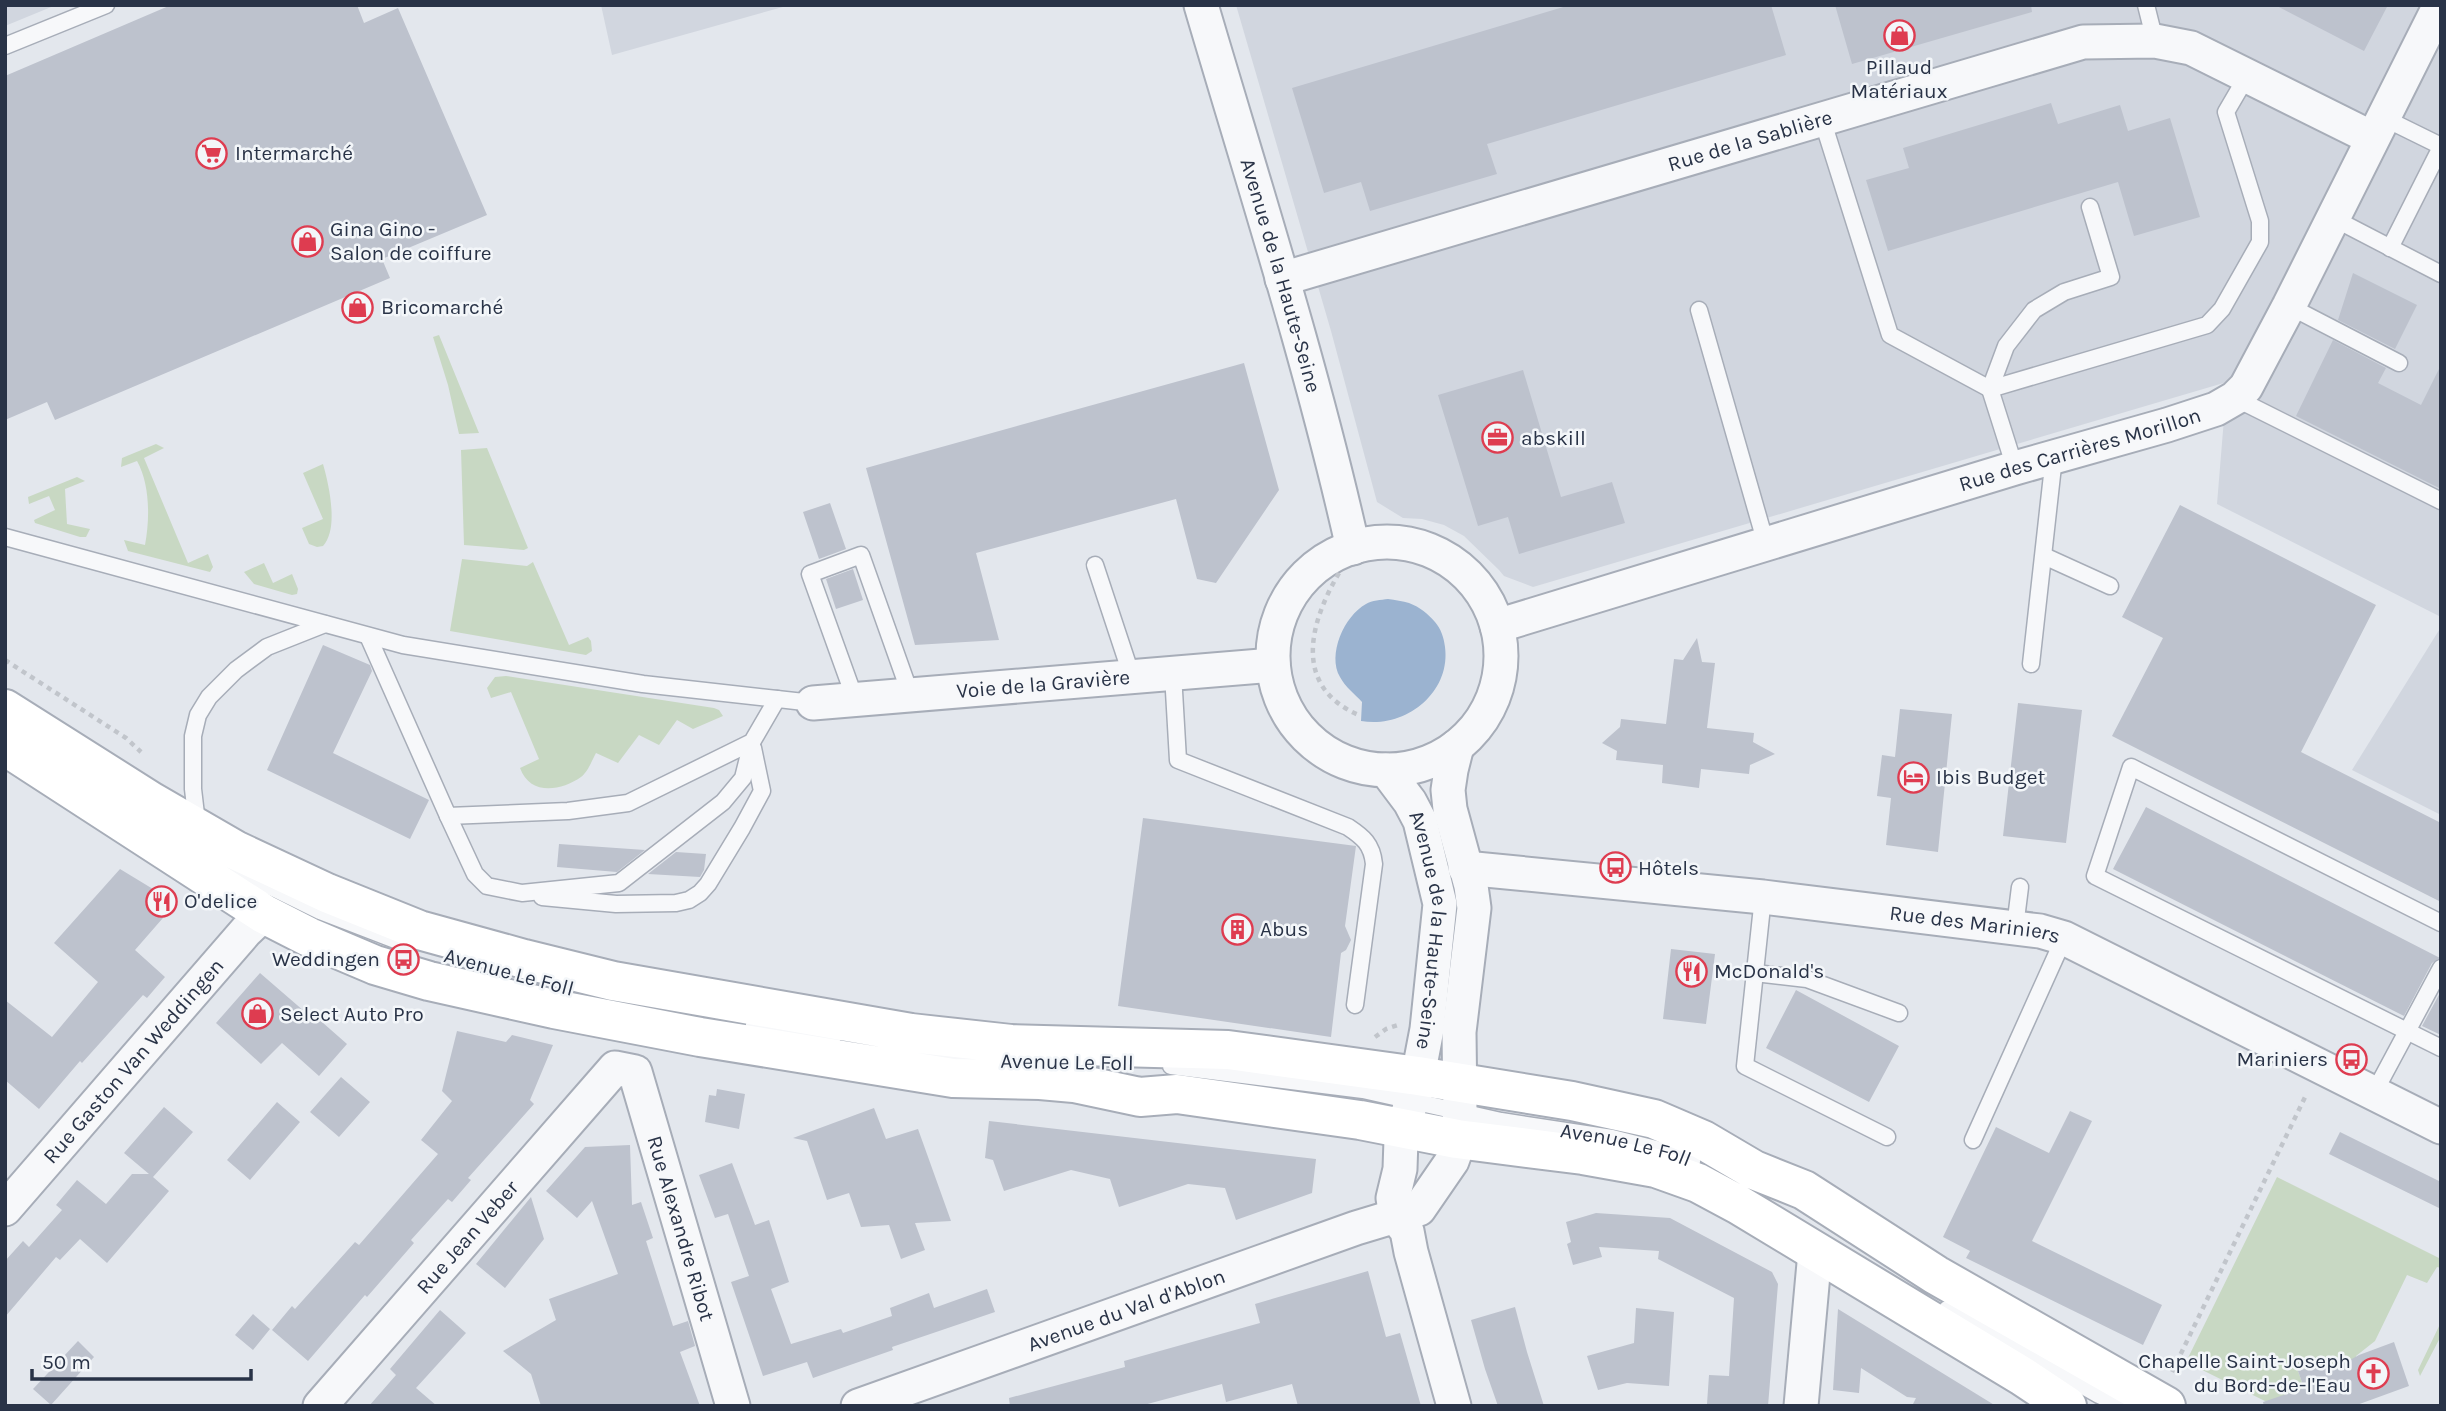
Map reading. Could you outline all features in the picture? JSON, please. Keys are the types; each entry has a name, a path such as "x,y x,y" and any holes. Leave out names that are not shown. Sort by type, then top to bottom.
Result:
{"main road":[{"name":"Avenue Le Foll","path":"5,709 204,843 419,930 613,981 785,1013 962,1040 1228,1050 1411,1102 1459,1111 1583,1154 1656,1168 1698,1183 2022,1376 2067,1406"},
{"name":"Avenue Le Foll","path":"5,746 264,914 309,937 375,965 429,981 554,1009 700,1037 953,1078 1074,1083 1140,1097 1177,1094 1411,1102 1459,1111 1615,1109 1654,1119 1703,1140 1754,1170 1804,1190 1936,1275 2167,1393"}],"street":[{"name":"Avenue de la Haute-Seine","path":"1201,5 1282,279 1353,548"},
{"name":"Rue des Carrières Morillon","path":"1497,626 2216,409 2235,398 2246,387 2290,306 2440,5"},
{"name":"Rue de la Sablière","path":"1282,279 2083,42 2155,41 2191,48 2248,76 2377,127"},
{"path":"1394,542 1434,552 1468,575 1481,591 1497,626 1501,661 1495,693 1480,722 1457,746 1424,764 1386,770 1352,764 1336,758 1308,738 1287,711 1280,696 1273,665 1275,635 1290,597 1317,567 1353,548 1394,542"},
{"name":"Voie de la Gravière","path":"813,703 1273,665"},
{"name":"Avenue de la Haute-Seine","path":"1457,746 1448,790 1453,826 1474,908 1459,1032 1459,1111"},
{"name":"Avenue de la Haute-Seine","path":"1386,770 1416,812 1439,893 1440,921 1427,1028 1394,1198 1396,1217"},
{"name":"Rue des Mariniers","path":"1465,868 1763,897 2015,928 2064,938 2441,1127"},
{"name":"Rue Gaston Van Weddingen","path":"5,1209 246,931 264,914"},
{"name":"Rue Jean Veber","path":"320,1406 615,1068"},
{"name":"Rue Alexandre Ribot","path":"615,1068 635,1072 733,1406"},
{"name":"Avenue du Val d'Ablon","path":"858,1406 1356,1228 1419,1209 1452,1161 1459,1111"},
{"path":"1396,1217 1407,1231 1454,1406"},
{"path":"1801,1406 1815,1252"}],"lane":[{"path":"5,46 106,5"},
{"path":"2146,5 2155,41"},
{"path":"1822,119 1890,335 1990,389 2207,324 2222,309 2260,243 2260,221 2226,112 2248,76"},
{"path":"2377,127 2441,146 2390,248"},
{"path":"2015,468 1990,389 2006,346 2034,310 2064,292 2112,277 2091,207"},
{"path":"2333,218 2441,274"},
{"path":"2290,306 2399,363"},
{"path":"1699,310 1766,544"},
{"path":"2235,398 2441,501"},
{"path":"2031,664 2054,457"},
{"path":"5,537 402,645 624,681 813,703"},
{"path":"855,699 810,573 860,555 911,696"},
{"path":"2044,556 2110,586"},
{"path":"1095,565 1132,677"},
{"path":"204,843 195,810 192,755 198,715 222,683 267,647 325,624"},
{"path":"368,636 475,874 488,886 560,900 616,904 676,903 689,900 708,884 762,791 752,742"},
{"path":"1173,674 1178,760 1348,827 1366,839 1373,852 1374,863 1355,1005"},
{"path":"522,893 619,883 723,803 743,778 752,742 777,699"},
{"path":"5,727 140,814"},
{"path":"448,816 568,811 628,803 752,742"},
{"path":"2441,923 2131,767 2095,876 2441,1048"},
{"name":"Avenue Le Foll","path":"204,843 240,874 320,911 411,945"},
{"path":"2015,928 2020,887"},
{"path":"1763,897 1745,1066 1887,1138"},
{"path":"1973,1140 2064,938"},
{"path":"2374,1093 2441,968"},
{"path":"1755,973 1807,979 1899,1013"},
{"path":"741,1023 845,1041"},
{"name":"Avenue Le Foll","path":"911,1053 1013,1061"},
{"name":"Avenue Le Foll","path":"1065,1062 1180,1067 1363,1090 1411,1102"},
{"name":"Avenue Le Foll","path":"1459,1111 1501,1121 1612,1138 1672,1153 1705,1166"},
{"path":"1938,1304 2123,1406"}],"path":[{"path":"1353,548 1322,606 1314,627 1312,643 1316,673 1323,686 1348,710 1361,716"},
{"path":"5,660 126,738 142,754"},
{"path":"1370,1041 1386,1029 1398,1025 1427,1028"},
{"path":"2167,1393 2320,1066"}],"shaded area":[{"path":"5,5 56,5 5,26"},
{"path":"601,5 790,5 612,55"},
{"path":"1236,5 2441,5 2441,617 2217,504 2227,382 1533,587 1504,576 1464,536 1444,525 1422,519 1403,518 1377,502 1331,331"},
{"path":"2441,627 2441,815 2352,770"}],"green space":[{"path":"439,335 479,433 459,434 433,337"},
{"path":"156,444 164,448 144,458 188,563 208,554 213,567 210,572 128,551 124,540 145,545 148,502 137,461 121,467 122,458"},
{"path":"487,448 528,548 524,550 464,545 461,450"},
{"path":"323,464 332,518 328,538 323,546 317,547 309,544 302,528 323,519 303,473"},
{"path":"77,477 85,481 65,489 67,524 90,529 86,537 35,523 34,520 55,510 49,496 29,504 28,497"},
{"path":"462,559 527,566 533,562 569,645 588,637 592,651 586,655 450,631"},
{"path":"264,563 273,583 292,574 298,589 297,594 292,595 254,584 244,572"},
{"path":"506,676 714,708 723,716 693,729 677,720 659,745 639,735 618,763 596,753 586,772 573,782 556,788 538,787 525,777 520,768 539,759 511,692 491,698 487,688 495,677"},
{"path":"2277,1177 2441,1259 2441,1268 2437,1267 2427,1283 2407,1275 2375,1341 2336,1376 2330,1360 2298,1371 2304,1388 2275,1406 2186,1362"},
{"path":"2441,1322 2441,1336 2420,1376 2418,1370"}],"water":[{"path":"1388,599 1413,605 1435,622 1444,640 1445,664 1433,693 1422,704 1394,719 1361,721 1362,702 1347,687 1336,668 1337,647 1345,627 1358,610 1371,602"}],"building":[{"name":"Intermarché","path":"171,5 357,5 364,23 398,8 487,215 382,259 390,278 55,420 47,402 5,420 5,76"},
{"path":"1570,5 1771,5 1786,55 1487,144 1497,174 1370,211 1361,182 1324,193 1292,88"},
{"name":"Pillaud Matériaux","path":"1835,5 2031,5 2032,12 1852,64"},
{"path":"2275,5 2388,5 2364,51"},
{"path":"2051,103 2058,124 2120,105 2128,131 2170,118 2200,217 2134,236 2118,182 1888,251 1866,180 1909,168 1903,148"},
{"path":"2353,273 2417,305 2395,349 2338,320"},
{"path":"2333,340 2386,368 2378,383 2421,405 2441,365 2441,489 2296,416"},
{"path":"1244,363 1279,490 1216,583 1197,579 1176,499 976,553 999,640 915,645 866,468"},
{"name":"abskill","path":"1523,370 1561,497 1612,482 1625,523 1519,554 1508,517 1478,526 1438,395"},
{"path":"830,503 846,549 819,559 803,512"},
{"path":"2180,505 2376,605 2301,752 2441,823 2441,902 2112,736 2163,638 2122,617"},
{"path":"853,569 863,600 836,609 826,579"},
{"path":"1697,638 1702,662 1715,663 1707,728 1754,733 1753,742 1775,754 1750,765 1749,774 1701,769 1699,788 1662,783 1663,765 1616,760 1617,751 1602,743 1620,727 1621,719 1666,724 1674,659 1683,660"},
{"path":"323,645 370,665 372,671 333,753 429,800 410,839 267,770"},
{"path":"2018,703 2082,710 2066,843 2003,836"},
{"name":"Ibis Budget","path":"1900,709 1952,714 1938,852 1886,845 1891,798 1877,796 1882,755 1895,757"},
{"path":"2146,807 2440,958 2432,963 2404,1016 2113,869"},
{"name":"Abus","path":"1143,818 1356,846 1345,926 1351,940 1346,950 1341,953 1331,1037 1118,1006"},
{"path":"559,844 645,850 617,872 557,867"},
{"path":"676,852 706,854 704,870 700,877 648,874"},
{"path":"120,869 176,903 135,950 165,977 147,998 143,995 82,1063 80,1061 39,1109 5,1080 5,1000 52,1037 98,982 54,943"},
{"name":"McDonald's","path":"1671,949 1715,954 1706,1024 1663,1019"},
{"path":"260,973 347,1044 319,1076 282,1043 261,1064 216,1023"},
{"path":"1796,990 1899,1046 1869,1102 1766,1048"},
{"path":"2441,991 2441,1035 2422,1026"},
{"path":"457,1031 506,1042 512,1035 553,1045 530,1100 534,1104 468,1178 471,1180 452,1202 448,1199 411,1240 414,1243 308,1361 272,1330 292,1306 295,1309 355,1242 359,1245 438,1154 421,1140 452,1101 442,1091"},
{"path":"341,1077 370,1102 339,1137 310,1112"},
{"path":"717,1089 745,1094 739,1129 705,1122 709,1095 716,1096"},
{"path":"277,1102 300,1122 250,1180 227,1160"},
{"path":"164,1107 193,1132 153,1177 169,1191 107,1263 80,1239 60,1260 56,1257 5,1317 5,1261 23,1241 29,1247 62,1210 56,1205 77,1180 106,1204 132,1174 149,1174 124,1153"},
{"path":"874,1108 886,1139 918,1129 951,1221 915,1223 925,1250 901,1259 889,1225 861,1227 849,1193 827,1200 807,1141 793,1138"},
{"path":"2070,1111 2092,1121 2032,1241 2162,1305 2143,1345 1966,1258 1970,1251 1943,1237 1996,1127 2049,1153"},
{"path":"989,1121 1316,1159 1312,1193 1236,1220 1225,1188 1188,1184 1119,1207 1110,1179 1071,1170 1004,1191 993,1160 985,1158"},
{"path":"2340,1132 2441,1182 2441,1209 2329,1154"},
{"path":"630,1145 632,1205 641,1202 653,1238 646,1241 673,1326 688,1321 695,1346 680,1352 700,1406 541,1406 531,1374 503,1351 556,1320 549,1299 618,1274 592,1201 577,1218 546,1191 585,1147"},
{"path":"732,1163 755,1225 769,1220 789,1282 771,1289 791,1344 841,1329 843,1333 892,1316 890,1308 929,1293 934,1308 987,1289 995,1312 892,1347 893,1350 813,1378 807,1362 763,1376 731,1282 749,1276 728,1214 715,1218 699,1175"},
{"path":"531,1197 544,1239 505,1288 476,1264"},
{"path":"1596,1213 1670,1218 1772,1272 1778,1284 1768,1406 1707,1404 1709,1375 1729,1376 1734,1298 1658,1259 1659,1251 1599,1247 1602,1257 1573,1265 1567,1244 1571,1242 1566,1222"},
{"path":"1368,1271 1386,1337 1400,1333 1421,1406 1298,1406 1292,1384 1226,1402 1222,1384 1140,1406 1010,1406 1009,1398 1125,1367 1124,1361 1260,1323 1255,1304"},
{"path":"1515,1307 1544,1406 1498,1406 1485,1369 1471,1320"},
{"path":"1636,1308 1674,1312 1669,1386 1627,1383 1598,1390 1587,1356 1634,1343"},
{"path":"1838,1309 1996,1406 1912,1406 1916,1398 1907,1397 1861,1368 1859,1393 1833,1390"},
{"path":"440,1310 466,1333 416,1388 437,1406 369,1406 396,1375 390,1369"},
{"path":"253,1314 270,1329 253,1350 235,1335"},
{"path":"78,1341 94,1357 51,1405 33,1389"},
{"name":"Chapelle Saint-Joseph du Bord-de-l'Eau","path":"2394,1342 2409,1386 2354,1406 2264,1406 2263,1402 2304,1388 2298,1371 2330,1360 2334,1369 2359,1355"}],"place":[{"name":"Pillaud Matériaux","path":"1899,35"},
{"name":"Intermarché","path":"212,153"},
{"name":"Gina Gino - Salon de coiffure","path":"307,241"},
{"name":"Bricomarché","path":"358,307"},
{"name":"abskill","path":"1498,438"},
{"name":"Ibis Budget","path":"1913,777"},
{"name":"Hôtels","path":"1615,868"},
{"name":"O'delice","path":"161,901"},
{"name":"Abus","path":"1237,929"},
{"name":"Weddingen","path":"403,959"},
{"name":"McDonald's","path":"1691,971"},
{"name":"Select Auto Pro","path":"257,1014"},
{"name":"Mariniers","path":"2351,1059"},
{"name":"Chapelle Saint-Joseph du Bord-de-l'Eau","path":"2374,1373"}]}
